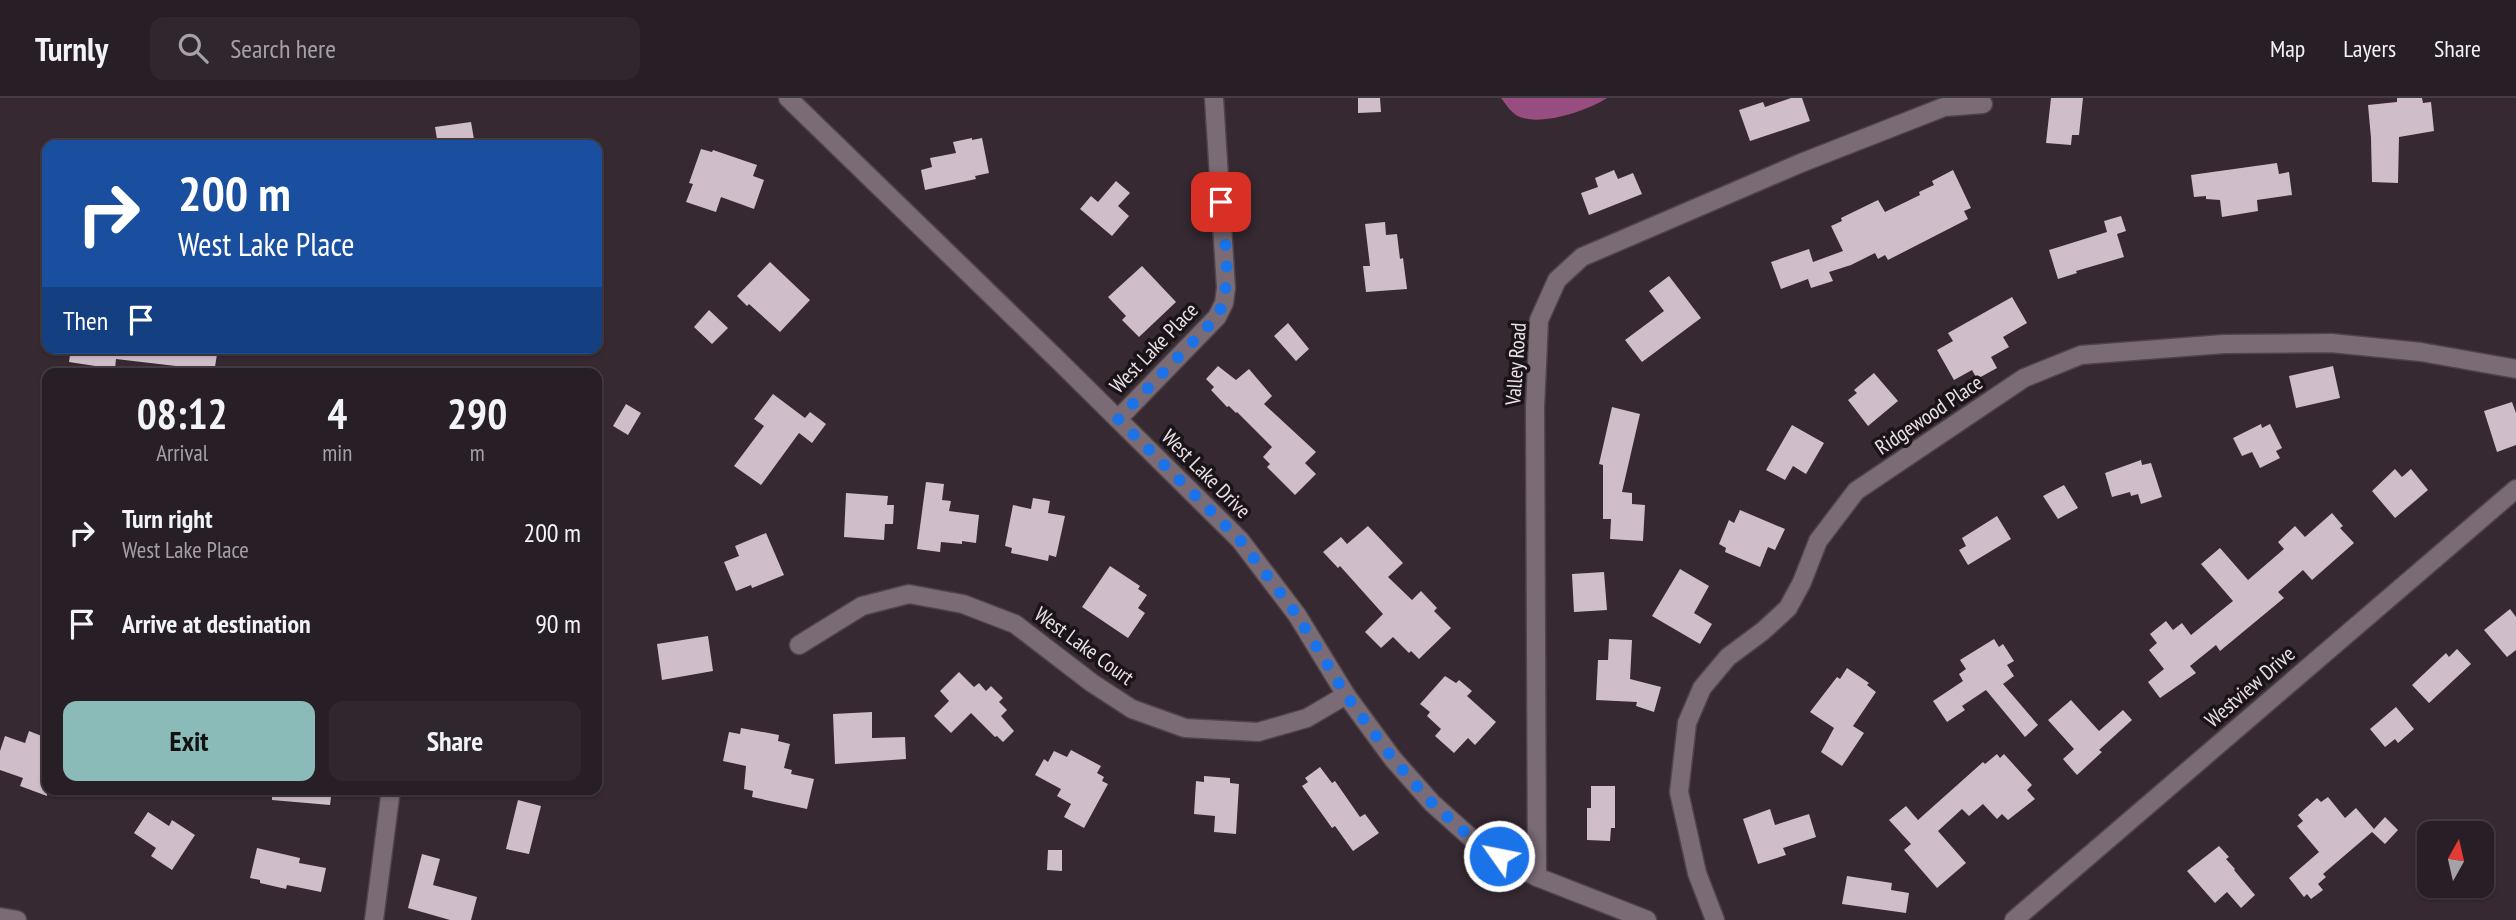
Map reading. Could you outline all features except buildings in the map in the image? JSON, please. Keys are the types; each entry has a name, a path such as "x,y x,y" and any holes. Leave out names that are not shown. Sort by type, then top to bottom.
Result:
{"street":[{"name":"West Lake Drive","path":"788,98 1240,540 1297,615 1346,695 1393,759 1432,803 1480,846 1537,877 1647,920"},
{"name":"West Lake Place","path":"1118,419 1217,317 1224,303 1226,288 1214,98"},
{"name":"Valley Road","path":"1537,877 1535,407 1539,320 1557,280 1582,257 1801,163 1944,107 1983,104"},
{"name":"Ridgewood Place","path":"1715,920 1697,873 1679,792 1687,723 1702,688 1728,657 1788,608 1802,582 1818,541 1856,491 2024,378 2081,355 2224,344 2331,343 2421,352 2516,369"},
{"name":"Westview Drive","path":"2014,920 2516,489"},
{"name":"West Lake Court","path":"799,645 862,606 909,594 963,604 1015,624 1092,683 1132,709 1185,728 1258,732 1307,718 1346,695"},
{"path":"374,920 390,795"},
{"path":"0,917 18,920"}],"shaded area":[{"path":"1501,98 1607,98 1575,113 1536,120 1516,115"}],"route":[{"path":"1221,202 1226,288 1224,303 1217,317 1118,419 1240,540 1297,615 1346,695 1393,759 1432,803 1480,846 1499,856"}]}
